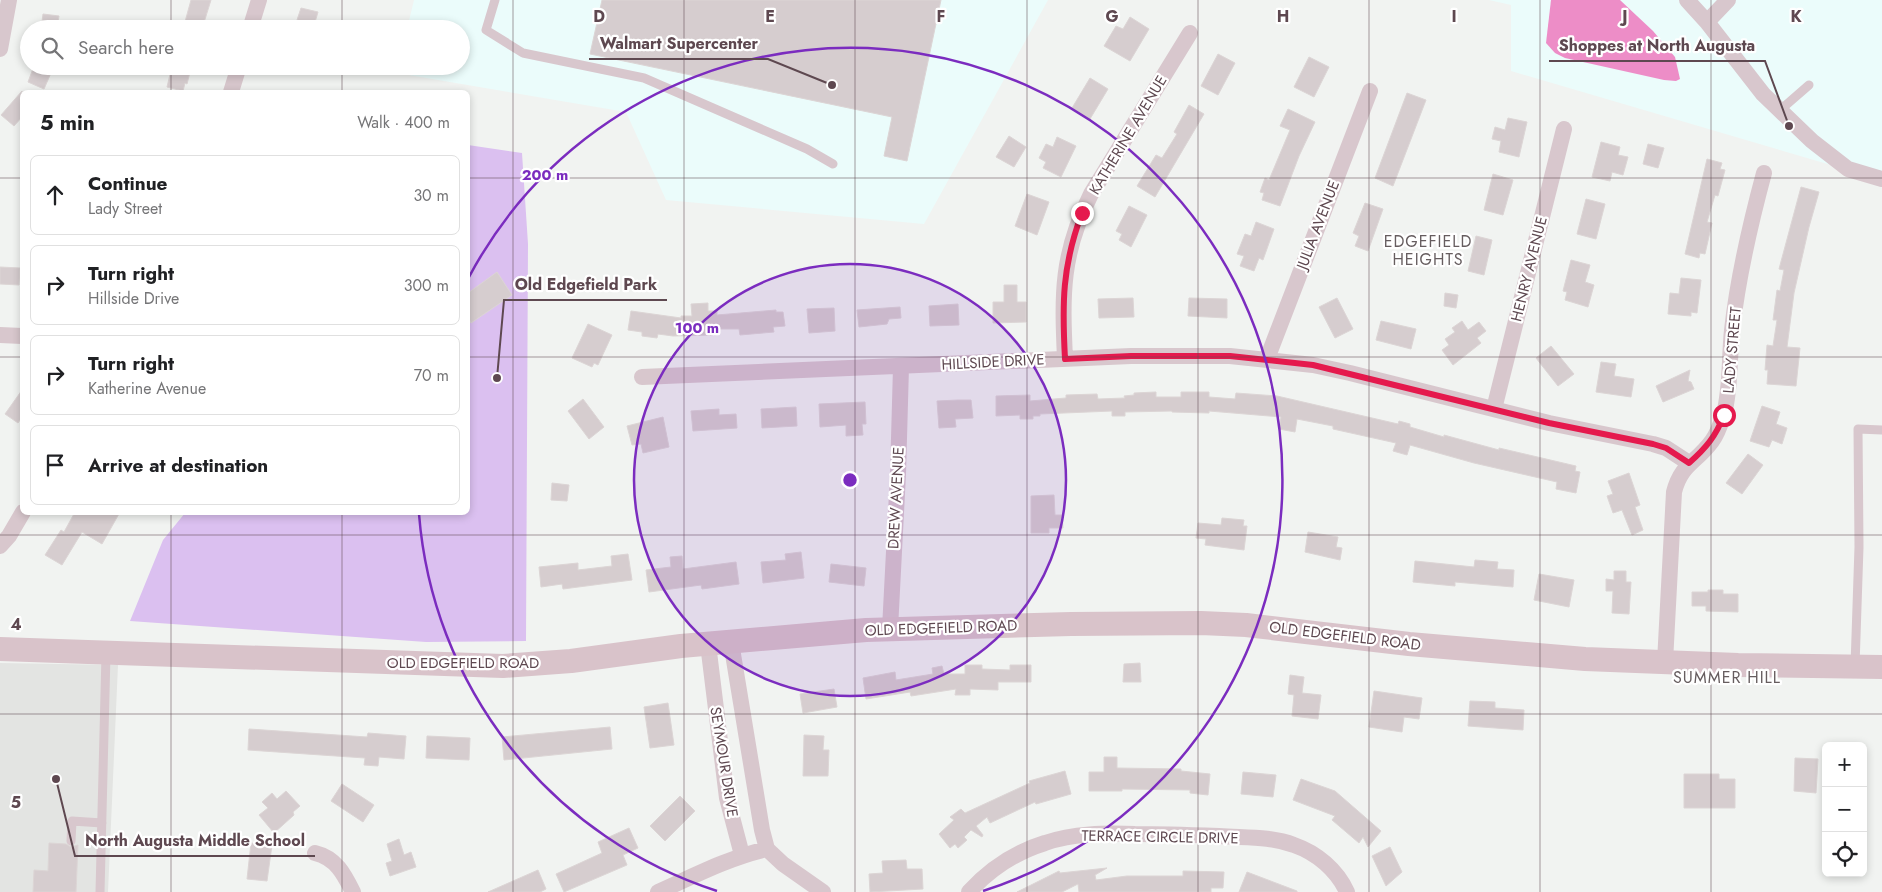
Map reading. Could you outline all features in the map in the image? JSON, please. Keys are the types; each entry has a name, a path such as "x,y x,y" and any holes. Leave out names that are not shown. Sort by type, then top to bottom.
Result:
{"street":[{"path":"0,49 9,0"},
{"path":"253,20 259,0"},
{"path":"1687,0 1707,22 1763,94 1812,142 1848,169 1882,179"},
{"path":"1707,22 1728,0"},
{"name":"KATHERINE AVENUE","path":"1065,359 1062,308 1063,285 1068,255 1082,213 1091,194 1190,33"},
{"path":"232,90 236,75"},
{"name":"JULIA AVENUE","path":"1267,359 1370,91"},
{"name":"HENRY AVENUE","path":"1494,409 1564,129"},
{"name":"LADY STREET","path":"1665,662 1674,492 1677,482 1689,463 1712,442 1724,415 1737,291 1751,222 1764,172"},
{"path":"0,335 20,336"},
{"name":"HILLSIDE DRIVE","path":"642,377 1131,356 1230,356 1267,359 1313,365 1350,373 1549,423 1653,444 1666,448 1689,463"},
{"name":"DREW AVENUE","path":"890,629 901,367"},
{"path":"0,546 9,536 20,515"},
{"name":"OLD EDGEFIELD ROAD","path":"0,649 503,666 546,664 708,644 890,629 1072,624 1210,623 1246,625 1419,645 1585,659 1738,665 1882,667"},
{"name":"SEYMOUR DRIVE","path":"731,642 762,830 767,849"},
{"name":"SEYMOUR DRIVE","path":"708,644 727,798 742,854"},
{"name":"TERRACE CIRCLE DRIVE","path":"969,892 994,869 1026,850 1062,838 1100,833 1180,834 1281,841 1310,852 1321,859 1339,878 1347,892"},
{"path":"658,892 742,854 767,849 783,864 823,892"},
{"path":"315,854 330,859 337,865 353,892"}],"lane":[{"path":"495,0 486,30 523,53 644,78 807,149 833,164"},
{"path":"1779,111 1810,85"},
{"path":"1855,667 1859,547 1858,429 1882,430"},
{"path":"100,892 106,652"},
{"path":"71,841 72,821 102,823"}],"shaded area":[{"path":"414,0 1048,0 924,224 666,200 626,112 409,75 470,75 470,20 409,20"},
{"path":"1489,0 1882,0 1882,180 1511,71 1511,5"},
{"path":"1551,0 1620,0 1653,31 1675,57 1680,79 1676,81 1664,80 1565,58 1555,53 1546,43"},
{"path":"470,145 522,153 528,244 526,641 426,642 130,621 163,540 183,515 470,515"},
{"path":"0,663 118,665 108,892 0,892"}],"building":[{"path":"191,0 211,0 205,20 185,20"},
{"path":"602,0 941,0 907,161 884,156 892,117 590,54"},
{"path":"301,8 318,12 316,20 297,20"},
{"path":"43,14 59,16 58,20 42,20"},
{"path":"1130,17 1149,29 1130,61 1104,46 1116,26 1123,29"},
{"path":"1218,54 1235,63 1218,95 1201,86"},
{"path":"1309,57 1329,67 1314,97 1294,87"},
{"path":"31,75 50,75 44,89 28,82"},
{"path":"170,75 189,75 183,90 167,87"},
{"path":"1090,78 1108,89 1090,119 1072,108"},
{"path":"20,93 20,119 14,126 1,115"},
{"path":"1407,93 1426,100 1393,186 1375,178"},
{"path":"1189,105 1204,114 1155,197 1137,186 1156,155 1162,158 1177,134 1174,132"},
{"path":"1288,109 1315,122 1299,156 1280,206 1262,200 1264,193 1260,192 1265,178 1269,180 1290,130 1280,126"},
{"path":"1508,118 1527,122 1519,157 1499,152 1501,141 1492,139 1495,127 1505,130"},
{"path":"1009,136 1026,147 1014,167 996,157"},
{"path":"1057,137 1076,146 1061,177 1043,168 1046,162 1039,158 1046,144 1053,147"},
{"path":"1601,142 1620,147 1618,155 1628,157 1623,175 1612,172 1610,181 1592,177"},
{"path":"1648,144 1664,148 1658,168 1643,164"},
{"path":"1707,159 1722,163 1720,169 1725,170 1718,196 1715,195 1707,222 1712,223 1705,254 1700,253 1699,258 1685,254"},
{"path":"1493,174 1513,180 1503,215 1484,210"},
{"path":"1801,187 1819,192 1794,293 1787,347 1800,348 1796,386 1767,384 1768,370 1765,370 1767,345 1773,346 1777,320 1773,320 1777,290 1780,291 1784,270 1779,269"},
{"path":"1027,194 1049,202 1037,235 1015,226"},
{"path":"1586,199 1605,204 1596,239 1577,234"},
{"path":"1365,203 1383,209 1368,251 1355,246 1359,236 1353,233"},
{"path":"1129,206 1147,215 1131,247 1119,240 1122,234 1116,231"},
{"path":"1256,222 1274,229 1263,260 1259,258 1254,271 1240,266 1244,256 1237,254 1245,234 1251,236"},
{"path":"1476,236 1492,240 1484,275 1468,271"},
{"path":"1571,260 1590,265 1585,282 1594,285 1588,307 1565,300 1567,292 1563,291"},
{"path":"0,267 20,268 19,285 0,284"},
{"path":"497,272 512,295 471,323 470,292"},
{"path":"1681,278 1701,280 1697,313 1691,312 1691,316 1668,314 1670,293 1679,294"},
{"path":"1004,285 1017,285 1017,302 1026,302 1026,322 993,323 993,302 1004,302"},
{"path":"1445,293 1458,295 1456,308 1444,306"},
{"path":"1133,298 1134,317 1099,318 1098,299"},
{"path":"1189,298 1227,299 1227,318 1188,316"},
{"path":"1337,298 1353,329 1335,338 1319,307"},
{"path":"708,303 708,311 717,311 717,315 776,310 776,312 783,312 785,326 773,327 774,332 740,335 739,329 713,329 713,335 673,336 658,334 657,338 642,336 642,332 628,330 631,311 681,318 681,316 692,316 691,304"},
{"path":"958,304 959,325 930,326 929,306"},
{"path":"900,307 901,318 889,319 887,324 859,327 857,310"},
{"path":"834,308 835,331 809,333 807,309"},
{"path":"1381,321 1416,329 1411,349 1376,340"},
{"path":"1462,321 1468,330 1479,322 1486,331 1477,338 1481,343 1453,365 1442,350 1449,345 1445,339 1455,332 1452,328"},
{"path":"588,324 612,335 598,365 594,363 592,367 572,358"},
{"path":"1551,346 1574,374 1558,386 1536,358"},
{"path":"1601,362 1616,364 1614,376 1634,379 1631,397 1596,392"},
{"path":"1690,370 1688,381 1691,382 1694,389 1663,402 1656,386"},
{"path":"1156,392 1156,397 1181,397 1181,392 1209,392 1209,397 1235,399 1236,393 1277,396 1398,424 1399,421 1410,424 1410,427 1444,437 1444,435 1499,450 1499,448 1576,466 1575,471 1580,472 1576,493 1556,489 1557,482 1474,463 1410,445 1407,455 1393,451 1396,443 1333,429 1333,426 1297,419 1295,432 1279,429 1281,417 1209,411 1209,413 1172,411 1125,412 1125,416 1112,416 1112,411 1040,414 1040,416 1033,416 1033,419 1020,419 1020,415 996,416 996,396 1030,395 1030,401 1066,398 1066,395 1097,394 1098,399 1125,398 1124,396 1134,395 1134,393"},
{"path":"20,393 20,420 18,423 5,414"},
{"path":"583,399 604,427 589,439 568,411"},
{"path":"971,400 973,418 955,419 956,427 939,428 937,401"},
{"path":"865,402 866,424 862,424 863,435 846,436 846,425 820,427 819,404"},
{"path":"1762,406 1780,412 1776,424 1787,428 1782,444 1772,440 1769,447 1750,441"},
{"path":"796,407 797,426 762,428 761,409"},
{"path":"719,409 719,415 736,414 737,428 693,431 691,411"},
{"path":"663,417 669,447 643,453 641,444 632,445 627,426"},
{"path":"1748,454 1763,465 1742,494 1726,483"},
{"path":"1629,473 1640,505 1635,507 1643,530 1632,535 1622,510 1613,513 1607,496 1613,494 1608,481"},
{"path":"552,483 569,485 567,501 551,500"},
{"path":"1054,495 1055,515 1062,515 1063,528 1049,528 1049,533 1031,533 1031,496"},
{"path":"73,515 118,515 102,544 82,532 62,565 45,555 61,530 64,532"},
{"path":"1222,518 1244,520 1243,526 1247,526 1244,550 1205,545 1206,539 1196,538 1198,523 1221,525"},
{"path":"1308,532 1338,537 1336,547 1342,548 1340,560 1305,552"},
{"path":"801,552 804,578 763,583 761,562 786,560 785,554"},
{"path":"628,554 632,580 563,589 562,584 541,587 539,567 578,563 578,570 612,566 611,556"},
{"path":"682,556 683,569 736,562 739,584 702,589 701,585 649,592 646,570 671,567 670,557"},
{"path":"1475,560 1498,562 1497,569 1514,570 1513,587 1455,582 1455,586 1413,582 1415,561 1474,567"},
{"path":"831,564 866,568 864,586 829,582"},
{"path":"1614,571 1626,571 1626,582 1631,582 1629,614 1612,613 1613,591 1606,591 1606,579 1614,580"},
{"path":"1539,574 1574,580 1569,607 1534,600"},
{"path":"1708,590 1723,590 1723,594 1738,594 1738,612 1706,611 1706,606 1692,606 1692,592 1708,592"},
{"path":"1140,663 1141,682 1123,682 1124,664"},
{"path":"965,665 982,665 982,669 1010,670 1010,665 1031,665 1031,682 998,682 998,690 970,689 970,695 955,695 956,689 911,696 910,692 866,699 863,678 895,672 896,680 933,674 932,668 942,666 944,674 965,674"},
{"path":"1290,675 1304,677 1302,693 1321,695 1318,719 1292,716 1294,695 1288,694"},
{"path":"834,689 837,707 803,713 800,694"},
{"path":"1374,691 1422,698 1419,719 1404,717 1402,732 1369,727"},
{"path":"1470,701 1495,702 1495,708 1524,710 1523,730 1468,726"},
{"path":"668,703 674,745 650,748 644,707"},
{"path":"610,727 612,749 504,760 502,737"},
{"path":"249,729 367,737 368,733 406,736 404,759 379,757 378,766 364,765 365,758 248,750"},
{"path":"804,735 824,736 823,750 829,750 828,776 803,776"},
{"path":"427,736 470,738 469,760 426,758"},
{"path":"1104,757 1117,757 1117,768 1181,769 1181,771 1210,774 1208,795 1190,793 1190,790 1122,789 1122,791 1089,791 1089,772 1104,772"},
{"path":"1795,758 1818,759 1816,793 1794,791"},
{"path":"1065,771 1071,794 1036,804 1035,802 990,823 987,817 976,826 983,835 982,837 971,830 964,837 967,840 958,848 955,844 950,848 939,834 954,820 950,817 961,809 965,813 1030,783 1029,781"},
{"path":"1243,772 1276,775 1273,797 1241,794"},
{"path":"1684,774 1719,774 1719,779 1735,779 1735,808 1684,808"},
{"path":"1301,779 1335,791 1381,831 1368,847 1363,837 1359,843 1332,820 1335,816 1293,800"},
{"path":"342,784 374,805 363,822 331,801"},
{"path":"286,791 300,806 293,812 294,815 274,833 259,815 268,808 262,802 272,793 277,799"},
{"path":"680,796 695,811 665,841 650,826"},
{"path":"629,828 638,848 623,855 627,865 564,892 556,874 602,853 598,842"},
{"path":"399,839 404,855 411,852 416,867 390,876 386,863 392,861 387,844"},
{"path":"49,843 66,844 71,847 78,845 76,892 33,892 34,870 48,871"},
{"path":"251,843 272,845 267,881 247,879"},
{"path":"1390,847 1402,872 1386,886 1372,856"},
{"path":"906,860 907,869 922,869 923,889 870,892 869,874 883,873 882,861"},
{"path":"1107,868 1095,875 1096,880 1127,876 1183,876 1183,871 1224,872 1223,888 1211,888 1211,892 1079,892 1078,884 1062,892 1017,892 1059,871 1060,873"},
{"path":"538,870 546,889 540,892 488,892"},
{"path":"1247,872 1297,891 1297,892 1239,892"}],"place":[{"name":"Walmart Supercenter","path":"832,85"},
{"name":"Shoppes at North Augusta","path":"1789,126"},
{"name":"Old Edgefield Park","path":"497,378"},
{"name":"North Augusta Middle School","path":"56,779"}],"district":[{"name":"EDGEFIELD HEIGHTS","path":"1428,250"},
{"name":"SUMMER HILL","path":"1727,677"}],"route":[{"path":"1082,213 1074,233 1066,263 1063,285 1062,308 1065,359 1131,356 1230,356 1313,365 1549,423 1653,444 1666,448 1689,463 1712,442 1724,415"}]}
